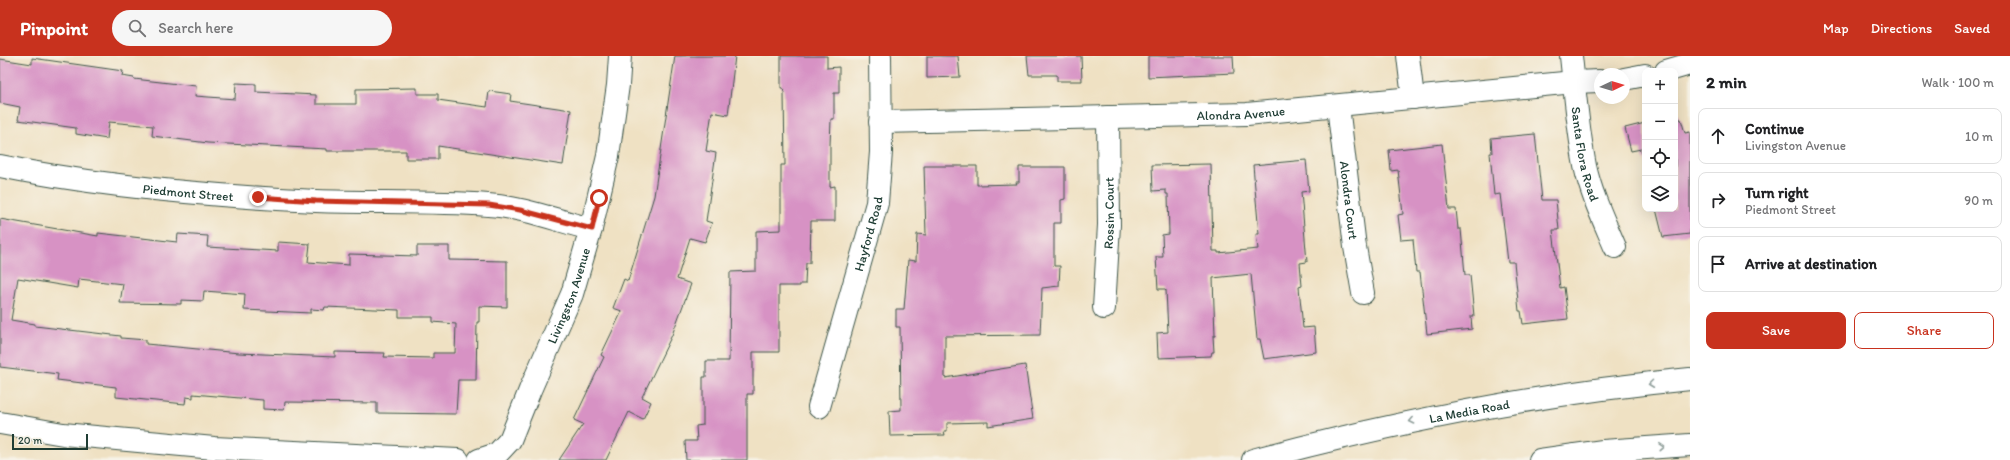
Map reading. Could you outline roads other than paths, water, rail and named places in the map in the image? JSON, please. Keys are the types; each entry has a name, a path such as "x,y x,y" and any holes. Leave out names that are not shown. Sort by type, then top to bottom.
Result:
{"street":[{"name":"Livingston Avenue","path":"488,457 510,440 572,294 592,229 608,156 620,56"},
{"name":"Hayford Road","path":"819,407 877,203 881,152 880,56"},
{"path":"1408,56 1413,98"},
{"name":"Santa Flora Road","path":"1571,56 1578,121 1586,168 1598,208 1615,248"},
{"path":"1676,68 1690,64"},
{"path":"1630,78 1642,76"},
{"name":"Alondra Avenue","path":"880,122 1247,114 1594,81"},
{"name":"Alondra Court","path":"1338,106 1355,247 1363,293"},
{"name":"Rossin Court","path":"1104,308 1109,225 1108,117"},
{"name":"Piedmont Street","path":"0,166 29,172 150,189 316,201 489,205 520,210 592,229"},
{"name":"La Media Road","path":"1253,460 1331,439 1435,417 1546,398 1690,379"},
{"path":"0,423 63,434 214,454 458,460"},
{"path":"1540,460 1603,451 1690,445"}]}
